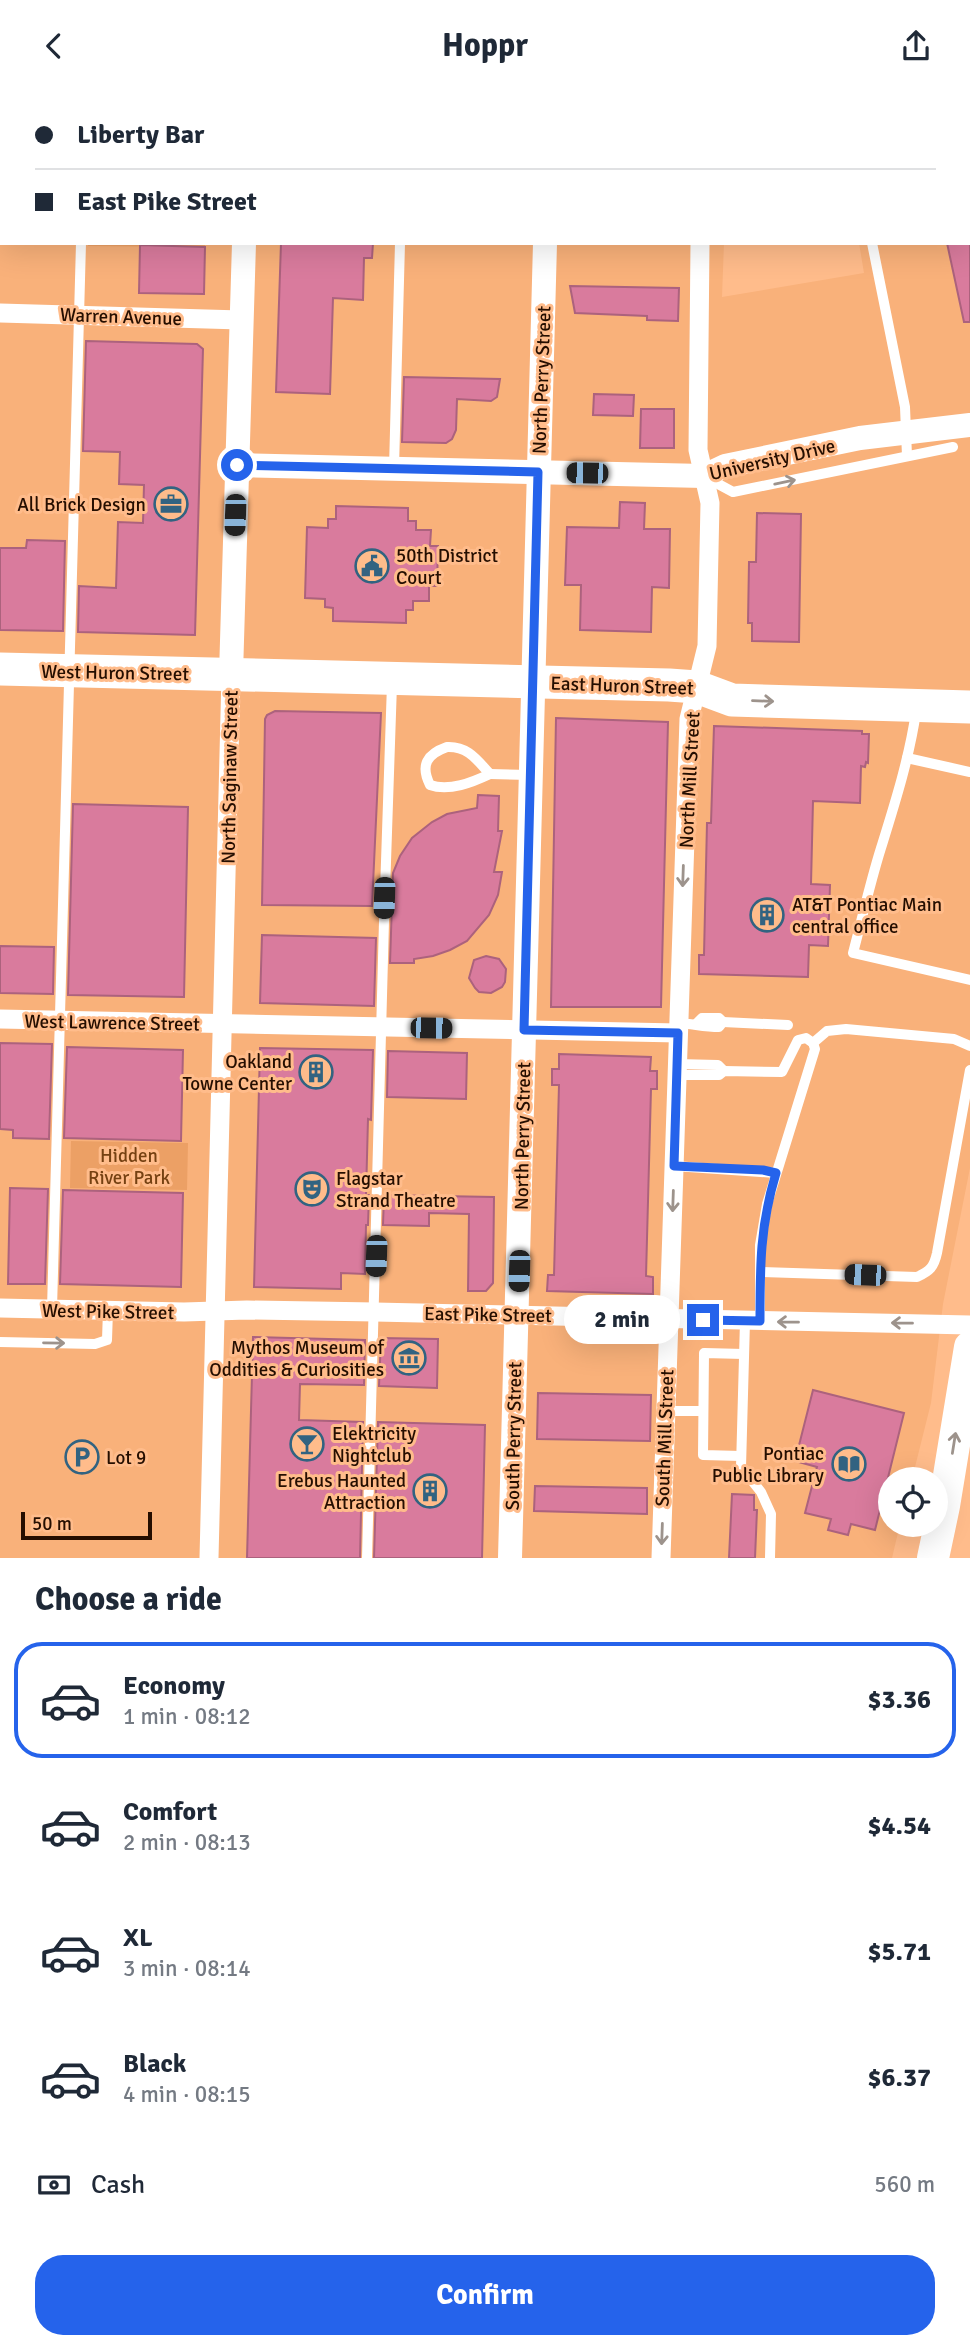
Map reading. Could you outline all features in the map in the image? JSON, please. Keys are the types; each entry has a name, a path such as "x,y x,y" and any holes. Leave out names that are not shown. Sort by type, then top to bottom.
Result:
{"highway":[{"name":"West Huron Street","path":"0,669 231,674"},
{"name":"East Huron Street","path":"231,674 697,687 732,700 970,707"}],"main road":[{"path":"933,1558 970,1347"}],"street":[{"name":"North Saginaw Street","path":"209,1558 244,245"},
{"name":"North Perry Street","path":"517,1315 544,245"},
{"name":"North Mill Street","path":"669,1319 677,1070 684,1026 689,722 707,646 710,503 698,450 700,245"},
{"name":"Warren Avenue","path":"0,313 241,320"},
{"name":"University Drive","path":"237,465 704,476 725,466 860,438 906,445 970,425"},
{"name":"West Lawrence Street","path":"0,1019 524,1030 684,1026"},
{"name":"West Pike Street","path":"0,1308 215,1311"},
{"name":"East Pike Street","path":"215,1311 374,1311 970,1325"},
{"name":"South Perry Street","path":"510,1558 517,1315"},
{"name":"South Mill Street","path":"661,1558 669,1319"}],"lane":[{"path":"52,1309 81,245"},
{"path":"394,468 400,245"},
{"path":"872,245 905,407 906,445 953,447"},
{"path":"368,1558 392,678"},
{"path":"918,706 907,758 853,953 970,980"},
{"path":"490,774 466,750 457,747 438,750 429,757 425,766 425,775 430,785 440,789 476,781 490,774 530,775"},
{"path":"907,758 970,772"},
{"path":"684,1026 719,1027 723,1022 788,1025"},
{"path":"813,1043 827,1031 846,1030 954,1039 970,1046"},
{"path":"677,1070 718,1065 724,1071 782,1072 798,1040 806,1038 813,1043 815,1049 764,1219 760,1272 744,1354 741,1467 761,1492 771,1514 770,1558"},
{"path":"760,1272 917,1277 929,1272 937,1253 970,1070"},
{"path":"674,1166 763,1170 776,1173"},
{"path":"0,1342 95,1343 107,1340 108,1310"},
{"path":"741,1456 703,1455 705,1353 744,1354"},
{"path":"665,1411 704,1411"}],"shaded area":[{"path":"0,245 724,245 722,297 864,273 859,245 970,245 970,1168 943,1304 931,1403 915,1467 878,1467 878,1537 897,1537 892,1558 0,1558"}],"green space":[{"path":"205,245 205,247 88,246"},
{"name":"Hidden River Park","path":"71,1141 188,1143 187,1190 70,1188"}],"building":[{"path":"140,245 205,247 204,294 139,293"},
{"path":"281,245 373,245 372,258 364,258 363,300 333,298 330,394 276,392"},
{"path":"947,245 970,245 970,322 964,322"},
{"path":"570,286 679,288 678,321 647,320 647,316 575,313"},
{"path":"86,341 197,344 203,349 195,635 78,632 79,586 116,588 118,522 143,523 144,485 119,484 120,452 83,451"},
{"path":"404,377 500,379 497,397 491,401 457,399 456,430 452,439 446,443 402,442"},
{"path":"594,394 634,395 633,416 593,415"},
{"path":"641,409 674,409 674,448 640,448"},
{"path":"620,502 645,503 644,529 670,529 669,588 652,587 651,632 580,630 581,585 565,585 567,527 619,528"},
{"name":"50th District Court","path":"336,506 408,508 408,521 416,521 416,530 431,530 430,546 438,546 437,586 429,586 429,601 413,601 413,610 406,610 406,623 333,621 333,608 325,607 325,599 305,598 307,527 328,528 328,519 336,519"},
{"path":"757,513 801,514 799,642 752,641 752,623 748,623 749,562 756,562"},
{"path":"27,540 65,541 63,631 0,630 0,548 26,548"},
{"path":"275,711 381,713 372,906 262,905 265,719"},
{"path":"556,718 668,722 661,1007 551,1007"},
{"name":"AT&T Pontiac Main central office","path":"714,726 862,731 862,734 869,734 868,763 866,762 865,767 861,766 860,803 813,801 811,884 830,885 828,946 809,945 808,977 699,974 699,955 704,955 707,823 711,823"},
{"path":"478,795 499,796 498,831 502,831 494,872 502,872 498,895 489,915 467,941 450,950 414,959 414,963 390,963 393,873 400,856 412,838 432,822 447,814 477,808"},
{"path":"73,804 188,807 184,997 68,995"},
{"path":"262,935 376,938 374,1006 260,1003"},
{"path":"0,946 54,947 53,994 0,993"},
{"path":"486,956 499,959 506,969 502,987 491,993 479,992 469,978 474,960"},
{"path":"0,1043 52,1044 49,1139 13,1138 13,1130 0,1129"},
{"path":"67,1047 183,1050 181,1141 64,1138"},
{"path":"260,1048 373,1050 371,1120 368,1119 366,1195 369,1195 365,1274 341,1273 341,1289 254,1287"},
{"path":"388,1051 467,1053 466,1099 387,1097"},
{"path":"559,1054 651,1057 650,1071 657,1071 657,1089 651,1089 646,1276 653,1277 653,1294 547,1291 548,1275 554,1275 559,1085 552,1085 552,1069 559,1069"},
{"path":"10,1188 48,1189 45,1284 8,1284"},
{"path":"63,1190 183,1193 181,1287 60,1284"},
{"path":"384,1195 494,1197 493,1283 486,1291 468,1291 469,1214 429,1213 429,1226 383,1225"},
{"path":"253,1337 365,1340 364,1385 300,1384 299,1420 363,1422 360,1558 247,1558"},
{"name":"Mythos Museum of Oddities & Curiosities","path":"381,1338 438,1339 437,1388 379,1386"},
{"name":"Pontiac Public Library","path":"813,1390 904,1413 891,1467 878,1467 878,1518 875,1530 851,1524 848,1535 828,1530 831,1519 805,1513 817,1467 795,1461"},
{"path":"538,1393 651,1395 650,1441 537,1439"},
{"name":"Erebus Haunted Attraction","path":"378,1422 485,1425 482,1558 374,1558"},
{"path":"535,1486 647,1488 647,1514 534,1511"},
{"path":"732,1494 754,1495 754,1510 757,1510 755,1558 729,1558"}],"place":[{"name":"All Brick Design","path":"171,504"},
{"name":"50th District Court","path":"372,566"},
{"name":"AT&T Pontiac Main central office","path":"767,915"},
{"name":"Oakland Towne Center","path":"316,1072"},
{"name":"Flagstar Strand Theatre","path":"312,1189"},
{"name":"Mythos Museum of Oddities & Curiosities","path":"409,1358"},
{"name":"Elektricity Nightclub","path":"307,1444"},
{"name":"Lot 9","path":"82,1457"},
{"name":"Pontiac Public Library","path":"849,1464"},
{"name":"Erebus Haunted Attraction","path":"430,1491"}],"route":[{"path":"237,465 538,472 524,1030 678,1033 674,1166 763,1170 776,1173 760,1245 760,1321 703,1320"}]}
